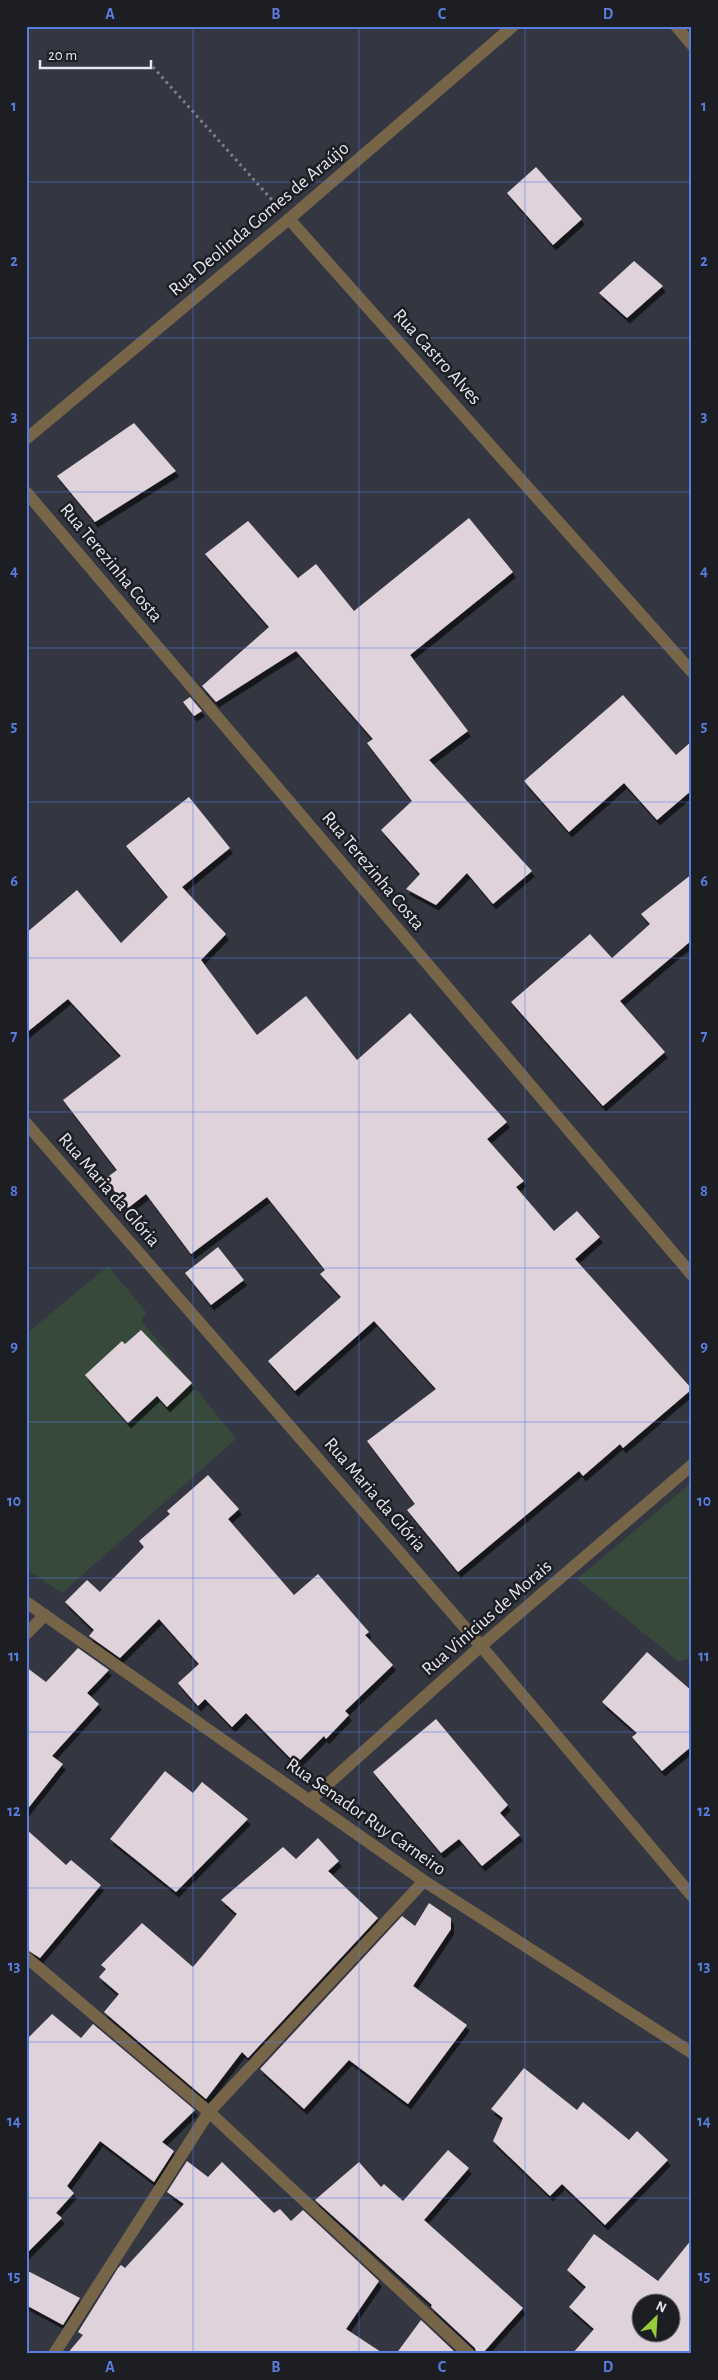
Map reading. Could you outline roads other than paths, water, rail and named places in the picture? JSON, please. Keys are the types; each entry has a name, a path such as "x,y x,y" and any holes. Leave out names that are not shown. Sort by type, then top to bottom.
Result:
{"street":[{"name":"Rua Deolinda Gomes de Araújo","path":"26,439 289,219 514,26"},
{"path":"676,26 692,45"},
{"name":"Rua Castro Alves","path":"289,219 692,672"},
{"name":"Rua Terezinha Costa","path":"26,492 692,1275"},
{"name":"Rua Maria da Glória","path":"26,1123 482,1646 692,1896"},
{"name":"Rua Vinicius de Morais","path":"309,1801 482,1646 692,1466"},
{"name":"Rua Senador Ruy Carneiro","path":"26,1602 424,1881 692,2053"},
{"path":"26,1634 45,1615"},
{"path":"54,2354 209,2112 424,1881"},
{"path":"26,1957 209,2112 469,2354"}]}
